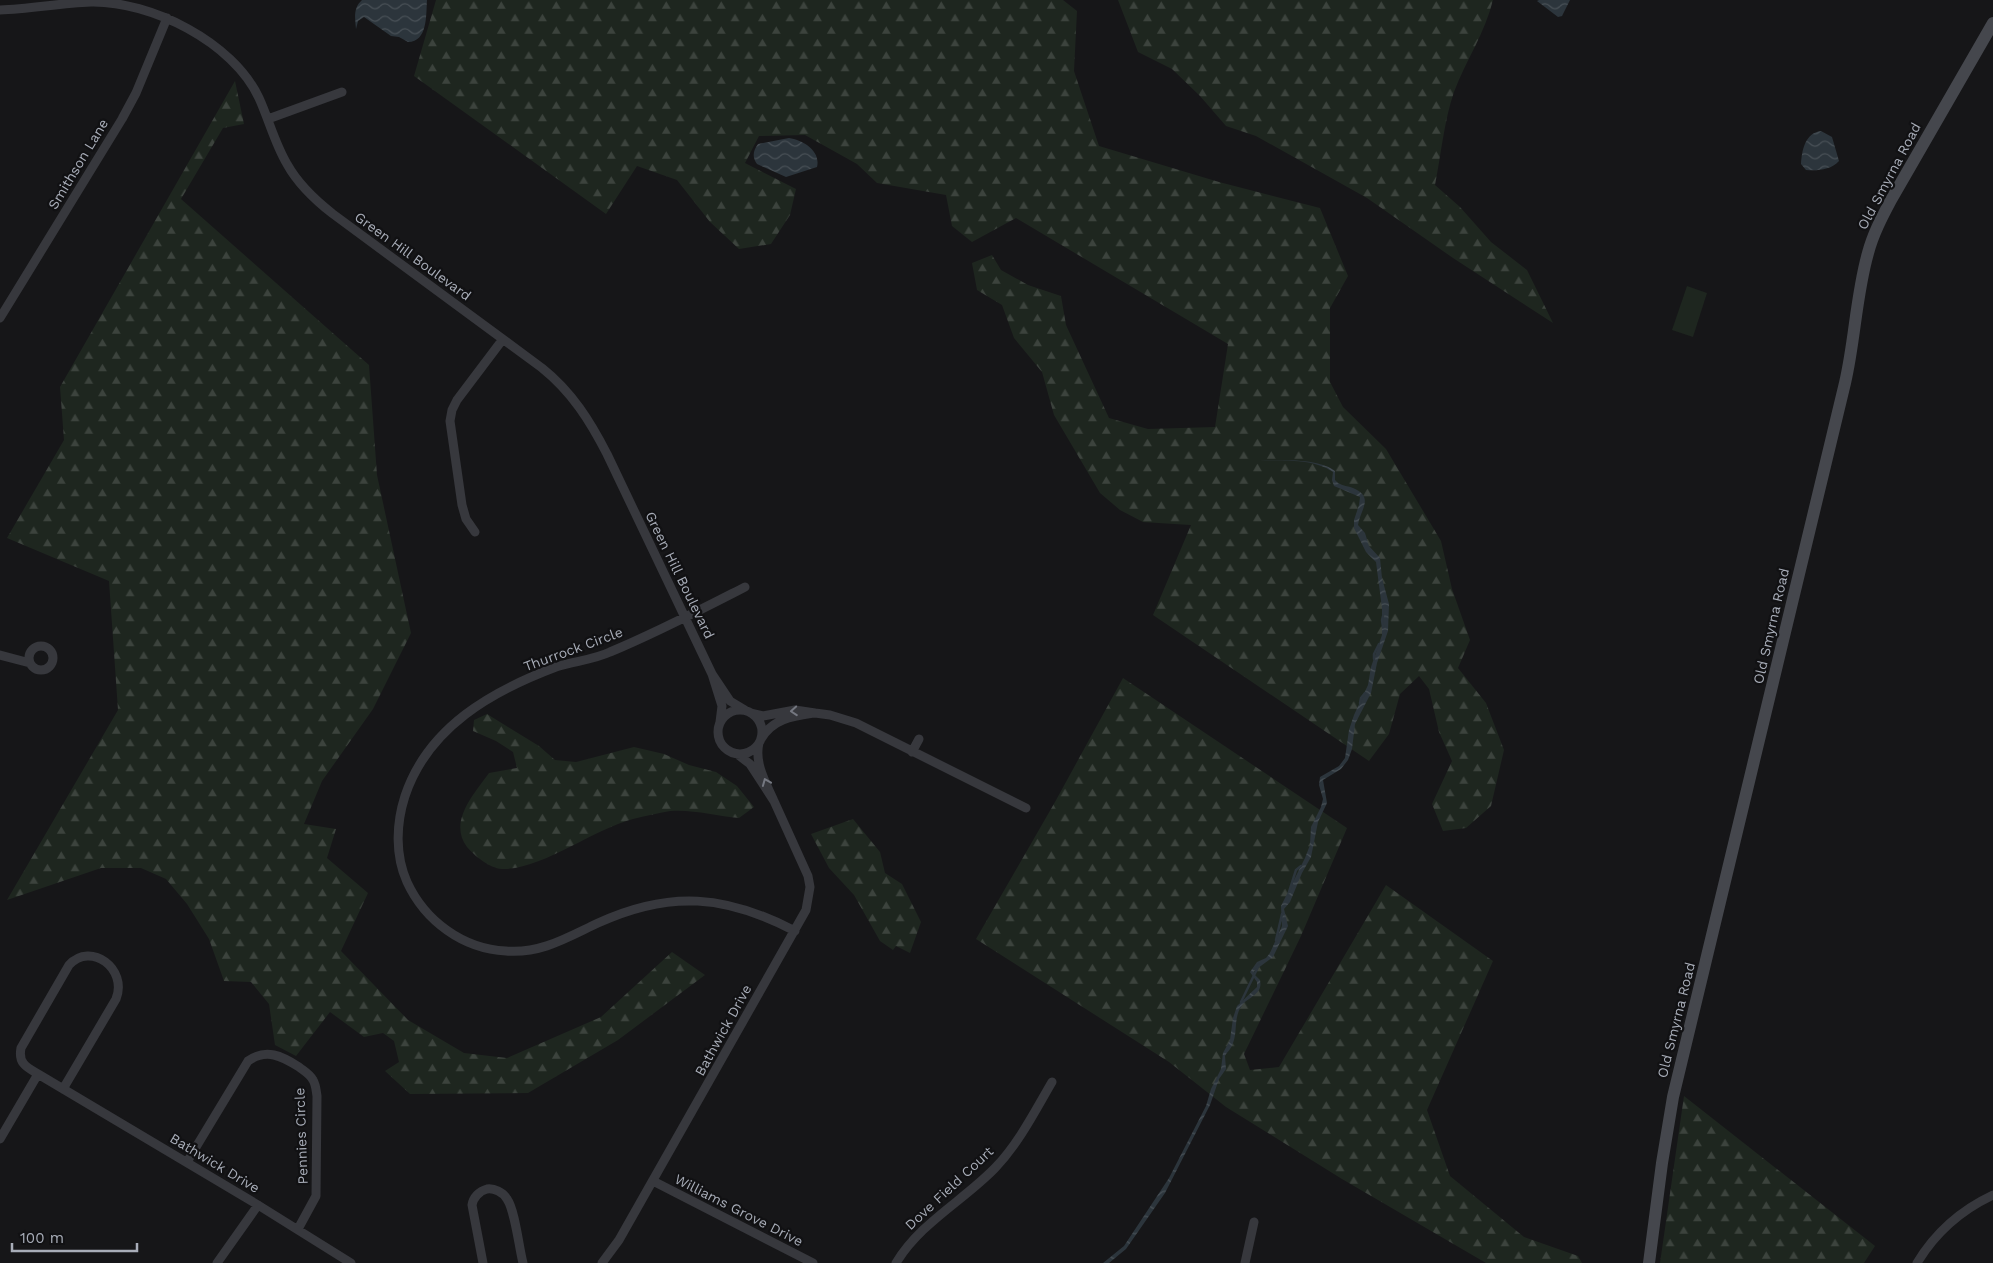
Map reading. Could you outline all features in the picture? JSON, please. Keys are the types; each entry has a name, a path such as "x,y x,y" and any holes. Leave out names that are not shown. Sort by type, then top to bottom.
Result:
{"street":[{"name":"Green Hill Boulevard","path":"0,10 92,2 130,7 167,18 199,36 233,62 254,88 286,164 298,181 316,200 558,381 583,412 607,454 712,674 730,701 748,712"},
{"name":"Smithson Lane","path":"0,318 136,93 167,18"},
{"name":"Old Smyrna Road","path":"1649,1263 1673,1097 1846,384 1862,276 1868,252 1882,218 1896,192 1993,23"},
{"path":"268,119 342,92"},
{"path":"475,532 466,519 462,505 450,421 452,410 457,400 503,339"},
{"name":"Thurrock Circle","path":"745,587 606,654 563,665 539,674 488,698 457,720 425,756 406,792 400,812 398,832 399,854 404,873 418,901 442,926 472,944 498,951 517,952 545,948 627,911 652,904 677,901 701,901 734,906 761,914 795,931"},
{"path":"0,656 30,663"},
{"name":"Green Hill Boulevard","path":"712,674 722,706 719,727"},
{"path":"815,713 787,718 778,722 768,729 750,752 734,753 726,749 721,743 719,727 724,718 739,710 763,716 795,710 815,713 845,719 1026,808"},
{"path":"748,712 760,724 760,741"},
{"path":"912,752 919,739"},
{"name":"Bathwick Drive","path":"602,1263 617,1245 806,910 809,898 809,882 759,765 758,752 760,741"},
{"name":"Bathwick Drive","path":"734,753 750,764 774,801"},
{"name":"Bathwick Drive","path":"63,1089 118,994 118,977 113,968 106,962 96,958 82,957 71,963 21,1048 20,1057 22,1063 38,1074 63,1089 187,1162 298,1229 351,1263"},
{"name":"Pennies Circle","path":"187,1162 248,1061 264,1054 284,1058 312,1078 316,1086 317,1096 316,1196 298,1229"},
{"path":"0,1139 38,1074"},
{"name":"Dove Field Court","path":"896,1263 921,1232 1001,1161 1023,1131 1052,1082"},
{"name":"Williams Grove Drive","path":"653,1180 813,1263"},
{"path":"483,1263 472,1205 473,1199 478,1194 489,1189 500,1192 508,1200 522,1263"},
{"path":"1917,1263 1926,1248 1949,1223 1971,1207 1993,1195"},
{"path":"217,1263 238,1236 258,1205"},
{"path":"1245,1263 1254,1222"}],"green space":[{"path":"436,0 1063,0 1077,11 1074,71 1099,146 1219,182 1320,208 1348,276 1330,308 1330,382 1343,407 1386,449 1441,541 1452,589 1470,640 1458,668 1486,703 1504,750 1491,806 1466,828 1443,831 1432,804 1452,761 1439,732 1429,689 1419,676 1400,694 1389,734 1369,761 1153,615 1191,525 1143,522 1120,510 1100,493 1054,415 1042,372 1014,338 1002,305 977,290 972,263 992,255 1001,270 1028,285 1061,296 1066,325 1109,418 1148,429 1215,427 1228,344 1016,218 972,242 952,226 946,195 877,183 857,164 805,135 759,136 745,163 796,189 790,215 771,244 739,249 710,222 677,180 637,166 606,214 414,76"},
{"path":"1118,0 1493,0 1485,24 1454,92 1445,126 1435,185 1460,207 1491,242 1527,270 1553,323 1453,258 1367,198 1256,136 1226,126 1200,96 1172,69 1138,52"},
{"path":"235,81 244,124 223,128 181,199 369,365 377,475 411,633 373,709 322,781 304,824 336,829 327,858 368,893 341,951 408,1020 464,1053 507,1058 601,1017 672,952 705,975 618,1040 528,1093 410,1094 385,1071 399,1062 394,1041 383,1033 364,1037 330,1012 296,1056 275,1045 269,1004 251,982 224,981 209,939 187,904 166,879 141,868 101,868 7,900 118,710 109,581 7,538 64,440 60,387"},
{"path":"1687,286 1707,293 1693,337 1672,330"},
{"path":"1123,678 1347,828 1301,936 1244,1054 1250,1070 1279,1067 1386,885 1493,961 1427,1110 1450,1176 1524,1237 1578,1256 1582,1263 1486,1263 1342,1179 1226,1107 1169,1062 976,939 1055,802"},
{"path":"487,714 539,746 555,760 576,762 634,747 664,754 689,765 716,772 737,786 754,807 739,818 696,812 670,811 633,819 617,824 550,857 517,868 497,868 483,861 467,847 462,838 460,828 465,808 489,773 517,768 513,752 496,741 473,731 474,720"},
{"path":"853,819 880,852 885,873 902,884 921,922 910,953 896,946 893,950 880,941 854,895 829,868 811,834"},
{"path":"1684,1096 1875,1246 1864,1263 1660,1263"}],"water":[{"path":"362,0 427,0 423,32 415,41 408,42 399,37 391,36 364,17 358,21 356,29 356,10"},
{"path":"1570,0 1562,16 1558,17 1537,1"},
{"path":"1821,131 1832,137 1839,161 1824,169 1806,170 1801,164 1805,143 1811,135"},
{"path":"789,138 800,141 814,151 818,161 817,167 786,177 757,164 754,154 758,144"},
{"path":"1260,460 1288,460 1310,462 1320,464 1335,471 1335,480 1338,483 1353,488 1363,495 1365,500 1358,525 1365,533 1369,546 1380,558 1382,578 1389,604 1388,631 1377,663 1371,693 1355,724 1352,749 1348,760 1341,769 1323,780 1327,803 1318,822 1311,857 1290,902 1284,909 1288,926 1273,957 1254,971 1254,974 1260,980 1260,989 1243,1004 1238,1013 1232,1045 1225,1056 1226,1069 1219,1079 1210,1105 1165,1193 1126,1249 1109,1263 1103,1263 1124,1246 1169,1178 1206,1106 1211,1089 1221,1069 1223,1053 1230,1040 1237,1006 1257,987 1257,982 1250,972 1257,962 1266,958 1270,953 1282,926 1281,906 1305,858 1310,845 1311,827 1321,807 1323,799 1319,785 1320,777 1339,766 1345,758 1349,730 1368,685 1371,667 1382,635 1382,608 1376,562 1366,552 1354,528 1354,520 1360,497 1334,486 1332,480 1333,472 1316,464 1297,461"}],"waterway":[{"path":"1383,616 1383,627"},
{"path":"1374,659 1374,654 1379,644"},
{"path":"1360,703 1365,693"},
{"path":"1289,892 1296,870 1301,866"},
{"path":"1276,940 1282,914"},
{"path":"1241,1002 1259,965"}]}
